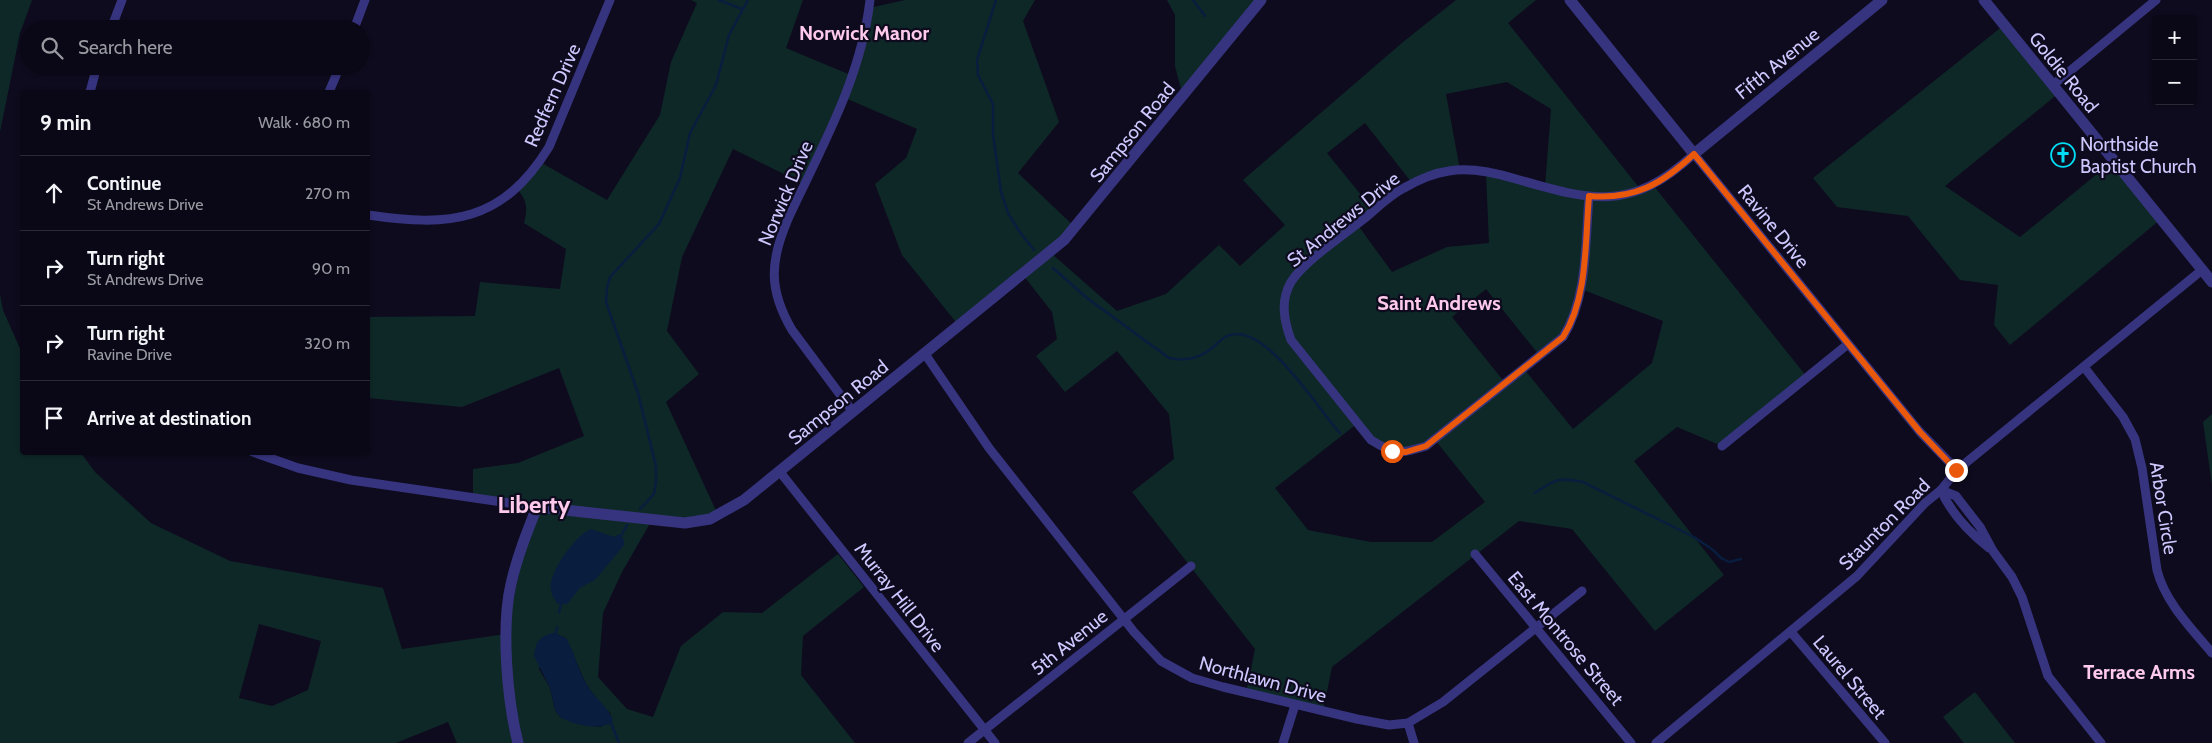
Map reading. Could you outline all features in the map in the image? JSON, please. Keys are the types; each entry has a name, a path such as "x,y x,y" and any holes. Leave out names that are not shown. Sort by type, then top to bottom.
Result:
{"street":[{"path":"114,20 122,0"},
{"path":"357,20 365,0"},
{"name":"Redfern Drive","path":"370,214 426,222 445,221 477,213 517,189 538,166 550,147 610,0"},
{"name":"Norwick Drive","path":"853,412 783,315 775,289 773,268 778,240 853,76 865,31 870,0"},
{"name":"Sampson Road","path":"537,508 667,522 698,522 730,510 780,472 1051,252 1070,234 1261,0"},
{"name":"Ravine Drive","path":"1570,0 1920,432 1956,470"},
{"name":"Fifth Avenue","path":"1694,154 1882,0"},
{"name":"Goldie Road","path":"1984,0 2212,282"},
{"path":"2053,85 2156,0"},
{"path":"91,90 95,75"},
{"path":"331,90 337,75"},
{"name":"St Andrews Drive","path":"1589,196 1580,298 1573,321 1563,337 1426,446 1406,452 1389,451 1371,440 1291,340 1285,323 1284,303 1291,282 1309,263 1401,189 1429,175 1451,170 1473,170 1500,175 1546,188 1611,198 1641,190 1680,168 1694,154"},
{"name":"Staunton Road","path":"1656,743 1857,576 1924,503 1941,490 1956,470 2202,270"},
{"path":"1722,446 1848,344"},
{"name":"Northlawn Drive","path":"925,354 989,448 1124,619 1154,654 1181,673 1224,687 1295,705 1389,724 1408,723 1427,714 1443,702 1582,591"},
{"name":"Arbor Circle","path":"2084,367 2123,417 2135,439 2142,468 2157,570 2161,585 2171,602 2212,653"},
{"path":"261,455 298,468 351,480 537,508 514,574 506,612 511,697 518,743"},
{"name":"Murray Hill Drive","path":"780,472 995,743"},
{"path":"1941,490 1947,504 1972,534 1993,551 2012,577 2022,597 2048,676 2101,743"},
{"name":"East Montrose Street","path":"1475,554 1631,743"},
{"name":"5th Avenue","path":"968,743 1191,566"},
{"name":"Laurel Street","path":"1791,632 1885,743"},
{"path":"1283,743 1295,705"},
{"path":"1408,723 1414,743"}],"green space":[{"path":"0,0 32,0 25,20 20,20 20,33 0,132"},
{"path":"691,0 803,0 786,48 853,76 869,8 905,0 1035,0 1023,21 1059,122 1018,173 1076,228 1051,253 1117,311 1166,294 1219,245 1240,266 1285,225 1243,180 1403,42 1456,0 1536,0 1508,23 1641,190 1653,185 1807,377 1722,446 1677,427 1634,461 1724,575 1655,631 1572,529 1519,521 1332,667 1323,711 1246,693 1255,649 1132,492 1174,459 1169,414 1117,351 1065,392 1036,356 1057,339 1052,312 1023,275 959,326 902,255 875,184 906,158 917,129 845,98 804,184 733,149 682,257 667,331 699,374 666,402 718,515 652,520 622,572 603,613 598,677 627,709 653,717 681,646 723,612 762,613 838,554 864,587 803,636 801,675 855,743 457,743 448,722 396,743 0,743 0,294 3,310 20,348 20,455 82,455 95,472 151,523 230,561 383,588 402,649 506,634 533,508 473,498 473,469 518,463 584,436 559,368 462,407 370,398 370,317 475,316 480,282 560,289 566,249 524,223 526,205 517,189 540,162 607,200 660,115 671,62 697,3","holes":["1507,82 1551,109 1545,187 1486,173 1489,243 1447,247 1392,272 1357,224 1374,211 1327,153 1365,123 1412,183 1460,170 1446,94","1486,289 1540,356 1573,321 1581,289 1663,321 1652,363 1573,429 1524,369 1506,384 1452,317","1358,423 1389,451 1435,440 1485,502 1432,542 1371,542 1308,530 1275,488","259,624 321,641 308,690 272,706 239,698","554,633 566,638 586,684 611,714 601,727 582,725 560,717 555,710 550,688 539,669"]},
{"path":"1167,0 1261,0 1183,97 1175,66 1175,15"},
{"path":"2004,25 2059,93 1945,186 2020,237 2114,160 2161,219 2010,345 1994,325 1998,285 1960,280 1908,216 1837,207 1813,178"},
{"path":"2212,414 2212,485 2203,422"},
{"path":"1975,692 2015,743 1964,743 1943,717"}],"water":[{"path":"591,529 614,537 619,534 624,540 624,545 596,579 580,588 567,604 558,604 551,591 554,573 571,546"},
{"path":"554,633 566,638 587,685 611,715 613,720 609,724 596,727 579,724 560,717 555,710 550,688 534,656 539,640"}],"waterway":[{"path":"719,0 742,9"},
{"path":"640,509 654,494 656,466 638,393 606,302 607,288 610,277 659,224 680,178 690,133 716,85 729,35 748,0"},
{"path":"996,0 977,60 978,75 993,104 993,134 1001,192 1008,213 1034,250"},
{"path":"1193,0 1205,16"},
{"path":"1053,268 1087,298 1169,358 1186,359 1197,357 1207,352 1227,336 1242,334 1257,341 1273,353 1289,369 1340,433"},
{"path":"1535,493 1558,480 1583,482 1694,537 1729,562 1741,559"},
{"path":"621,536 627,525"},
{"path":"559,612 561,605"},
{"path":"556,634 557,627"},
{"path":"611,723 619,743"}],"place":[{"name":"Northside Baptist Church","path":"2063,155"}],"district":[{"name":"Norwick Manor","path":"864,33"},
{"name":"Saint Andrews","path":"1439,303"},
{"name":"Liberty","path":"534,505"},
{"name":"Terrace Arms","path":"2139,672"}],"route":[{"path":"1392,451 1406,452 1426,446 1441,436 1563,337 1573,321 1580,298 1589,196 1611,198 1641,190 1659,182 1680,168 1694,154 1920,432 1956,470"}]}
